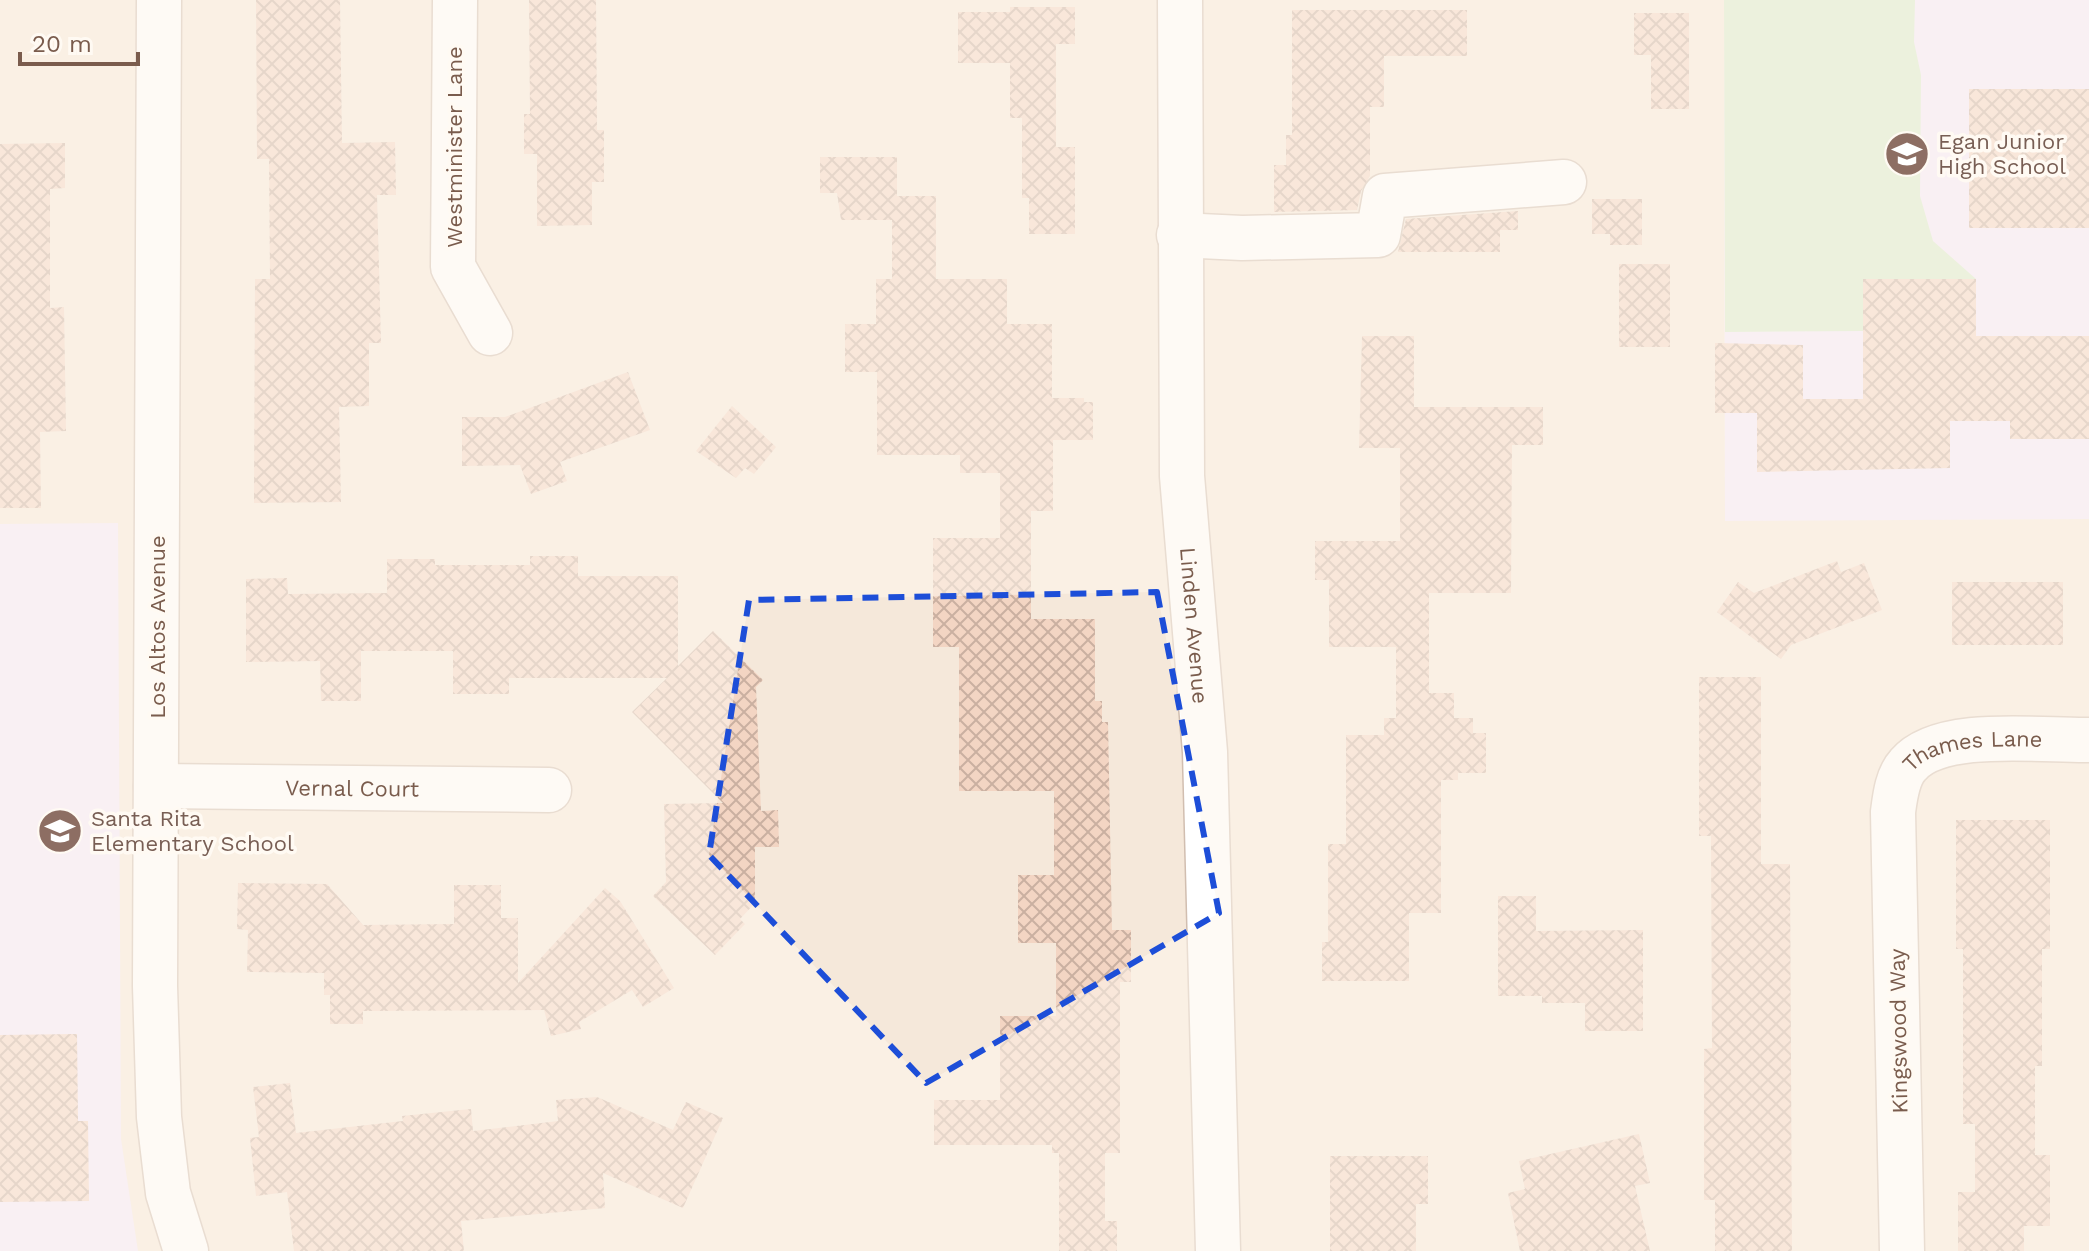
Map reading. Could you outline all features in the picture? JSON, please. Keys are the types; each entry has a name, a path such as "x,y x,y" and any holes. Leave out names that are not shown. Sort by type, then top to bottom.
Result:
{"street":[{"name":"Los Altos Avenue","path":"159,0 156,786 159,1117 168,1193 186,1251"},
{"name":"Westminister Lane","path":"455,0 453,267 490,333"},
{"name":"Linden Avenue","path":"1180,0 1182,476 1205,752 1218,1251"},
{"path":"1179,235 1242,238 1378,235 1385,196 1564,182"},
{"name":"Thames Lane","path":"1893,812 1906,766 1924,751 1952,741 2089,740"},
{"name":"Vernal Court","path":"156,786 549,790"},
{"name":"Kingswood Way","path":"1893,812 1902,1251"}],"highlighted area":[{"path":"1157,592 1219,913 926,1083 709,855 749,600"}],"shaded area":[{"path":"0,0 1724,0 1725,520 2089,519 2089,1251 0,1251"},
{"name":"Egan Junior High School","path":"1724,0 2089,0 2089,519 1725,521"},
{"name":"Santa Rita Elementary School","path":"118,523 121,1139 138,1251 0,1251 0,524"}],"green space":[{"path":"1724,0 1915,0 1914,42 1921,75 1920,196 1933,241 1976,279 1863,331 1725,332"}],"building":[{"path":"256,0 340,0 342,143 395,142 396,195 377,195 381,343 369,343 369,406 339,407 341,502 254,503 255,279 270,279 269,159 257,159"},
{"path":"529,0 596,0 597,130 604,130 604,182 592,182 592,225 537,226 537,154 524,154 524,114 530,114"},
{"path":"1010,7 1075,7 1075,44 1056,44 1056,147 1075,147 1075,234 1029,234 1029,198 1022,198 1022,118 1010,118 1010,63 958,63 958,12 1010,12"},
{"path":"1292,10 1467,10 1467,56 1384,56 1384,107 1370,107 1370,176 1361,191 1357,210 1274,212 1274,165 1286,165 1286,135 1292,135"},
{"path":"1634,13 1689,13 1689,109 1651,109 1651,55 1634,55"},
{"path":"1969,89 2089,89 2089,228 1969,228"},
{"path":"65,143 65,188 50,189 50,308 64,307 66,431 40,432 41,508 0,508 0,144"},
{"path":"820,157 897,157 897,196 936,196 936,279 1007,279 1007,324 1052,324 1052,398 1084,398 1084,402 1093,402 1093,440 1053,440 1053,511 1031,511 1031,619 1095,619 1095,701 1102,701 1102,722 1108,722 1112,930 1131,930 1131,982 1120,982 1120,1153 1105,1153 1105,1221 1117,1221 1117,1251 1059,1251 1059,1153 1052,1153 1052,1145 934,1145 934,1100 1000,1100 1000,1016 1056,1016 1056,943 1018,943 1018,875 1054,875 1054,791 959,791 959,647 933,647 933,538 1000,538 1000,473 960,473 960,455 877,455 877,372 845,372 845,324 876,324 876,279 892,279 892,220 841,220 837,193 820,193"},
{"path":"1592,199 1642,199 1642,245 1610,245 1610,234 1592,234"},
{"path":"1518,211 1518,230 1500,230 1500,252 1398,252 1406,219"},
{"path":"1619,264 1670,264 1670,347 1619,347"},
{"path":"1863,279 1976,279 1976,336 2089,336 2089,439 2010,439 2010,421 1950,421 1950,468 1757,472 1757,413 1715,413 1715,343 1803,345 1803,399 1863,399"},
{"path":"1362,336 1414,336 1414,407 1543,407 1543,445 1512,445 1511,593 1429,593 1429,693 1454,693 1454,718 1473,718 1473,733 1486,733 1486,773 1458,773 1458,780 1441,780 1441,913 1409,913 1409,981 1322,981 1322,942 1328,942 1328,844 1346,844 1346,735 1384,735 1384,718 1396,718 1396,647 1329,647 1329,580 1315,580 1315,541 1400,541 1400,448 1359,448"},
{"path":"628,372 650,430 560,462 567,481 531,494 520,465 462,466 462,417 505,417"},
{"path":"732,406 776,447 754,474 745,468 736,478 696,451"},
{"path":"530,556 578,556 578,576 678,576 678,666 713,631 763,680 756,687 761,811 778,810 779,847 755,847 755,903 740,919 745,924 715,955 653,896 666,882 664,804 723,803 632,712 667,678 509,678 509,694 453,694 453,651 361,651 361,701 321,701 320,661 246,662 246,579 287,578 288,594 387,593 387,559 435,559 435,565 530,565"},
{"path":"1837,561 1841,572 1864,563 1882,610 1791,645 1781,659 1717,612 1738,582 1754,593"},
{"path":"1952,582 2063,582 2063,645 1952,645"},
{"path":"1699,677 1761,677 1761,864 1790,864 1792,1251 1715,1251 1715,1200 1704,1200 1704,1049 1712,1048 1711,836 1699,836"},
{"path":"1956,820 2050,820 2050,949 2042,949 2042,1066 2035,1066 2035,1155 2050,1155 2050,1226 2024,1226 2024,1251 1958,1251 1958,1192 1975,1192 1975,1124 1963,1124 1963,949 1956,949"},
{"path":"238,883 327,884 363,925 454,924 454,885 501,885 501,918 518,918 518,983 605,888 620,901 674,988 643,1007 632,990 579,1022 581,1029 551,1036 544,1010 363,1011 363,1024 330,1024 330,995 324,995 324,973 247,972 248,930 237,929"},
{"path":"1498,896 1536,896 1536,931 1643,930 1643,1031 1585,1031 1585,1003 1542,1003 1542,996 1498,996"},
{"path":"77,1034 78,1121 88,1121 89,1201 0,1202 0,1035"},
{"path":"290,1083 296,1133 403,1121 402,1116 471,1109 473,1131 558,1121 556,1100 597,1097 673,1130 686,1102 723,1118 683,1208 603,1173 605,1208 461,1221 464,1251 294,1251 287,1192 256,1196 250,1138 259,1137 253,1087"},
{"path":"1639,1134 1650,1183 1635,1186 1650,1251 1520,1251 1508,1193 1525,1189 1519,1161"},
{"path":"1330,1156 1428,1156 1428,1204 1416,1204 1416,1251 1330,1251"}],"place":[{"name":"Egan Junior High School","path":"1907,154"},
{"name":"Santa Rita Elementary School","path":"60,831"}]}
